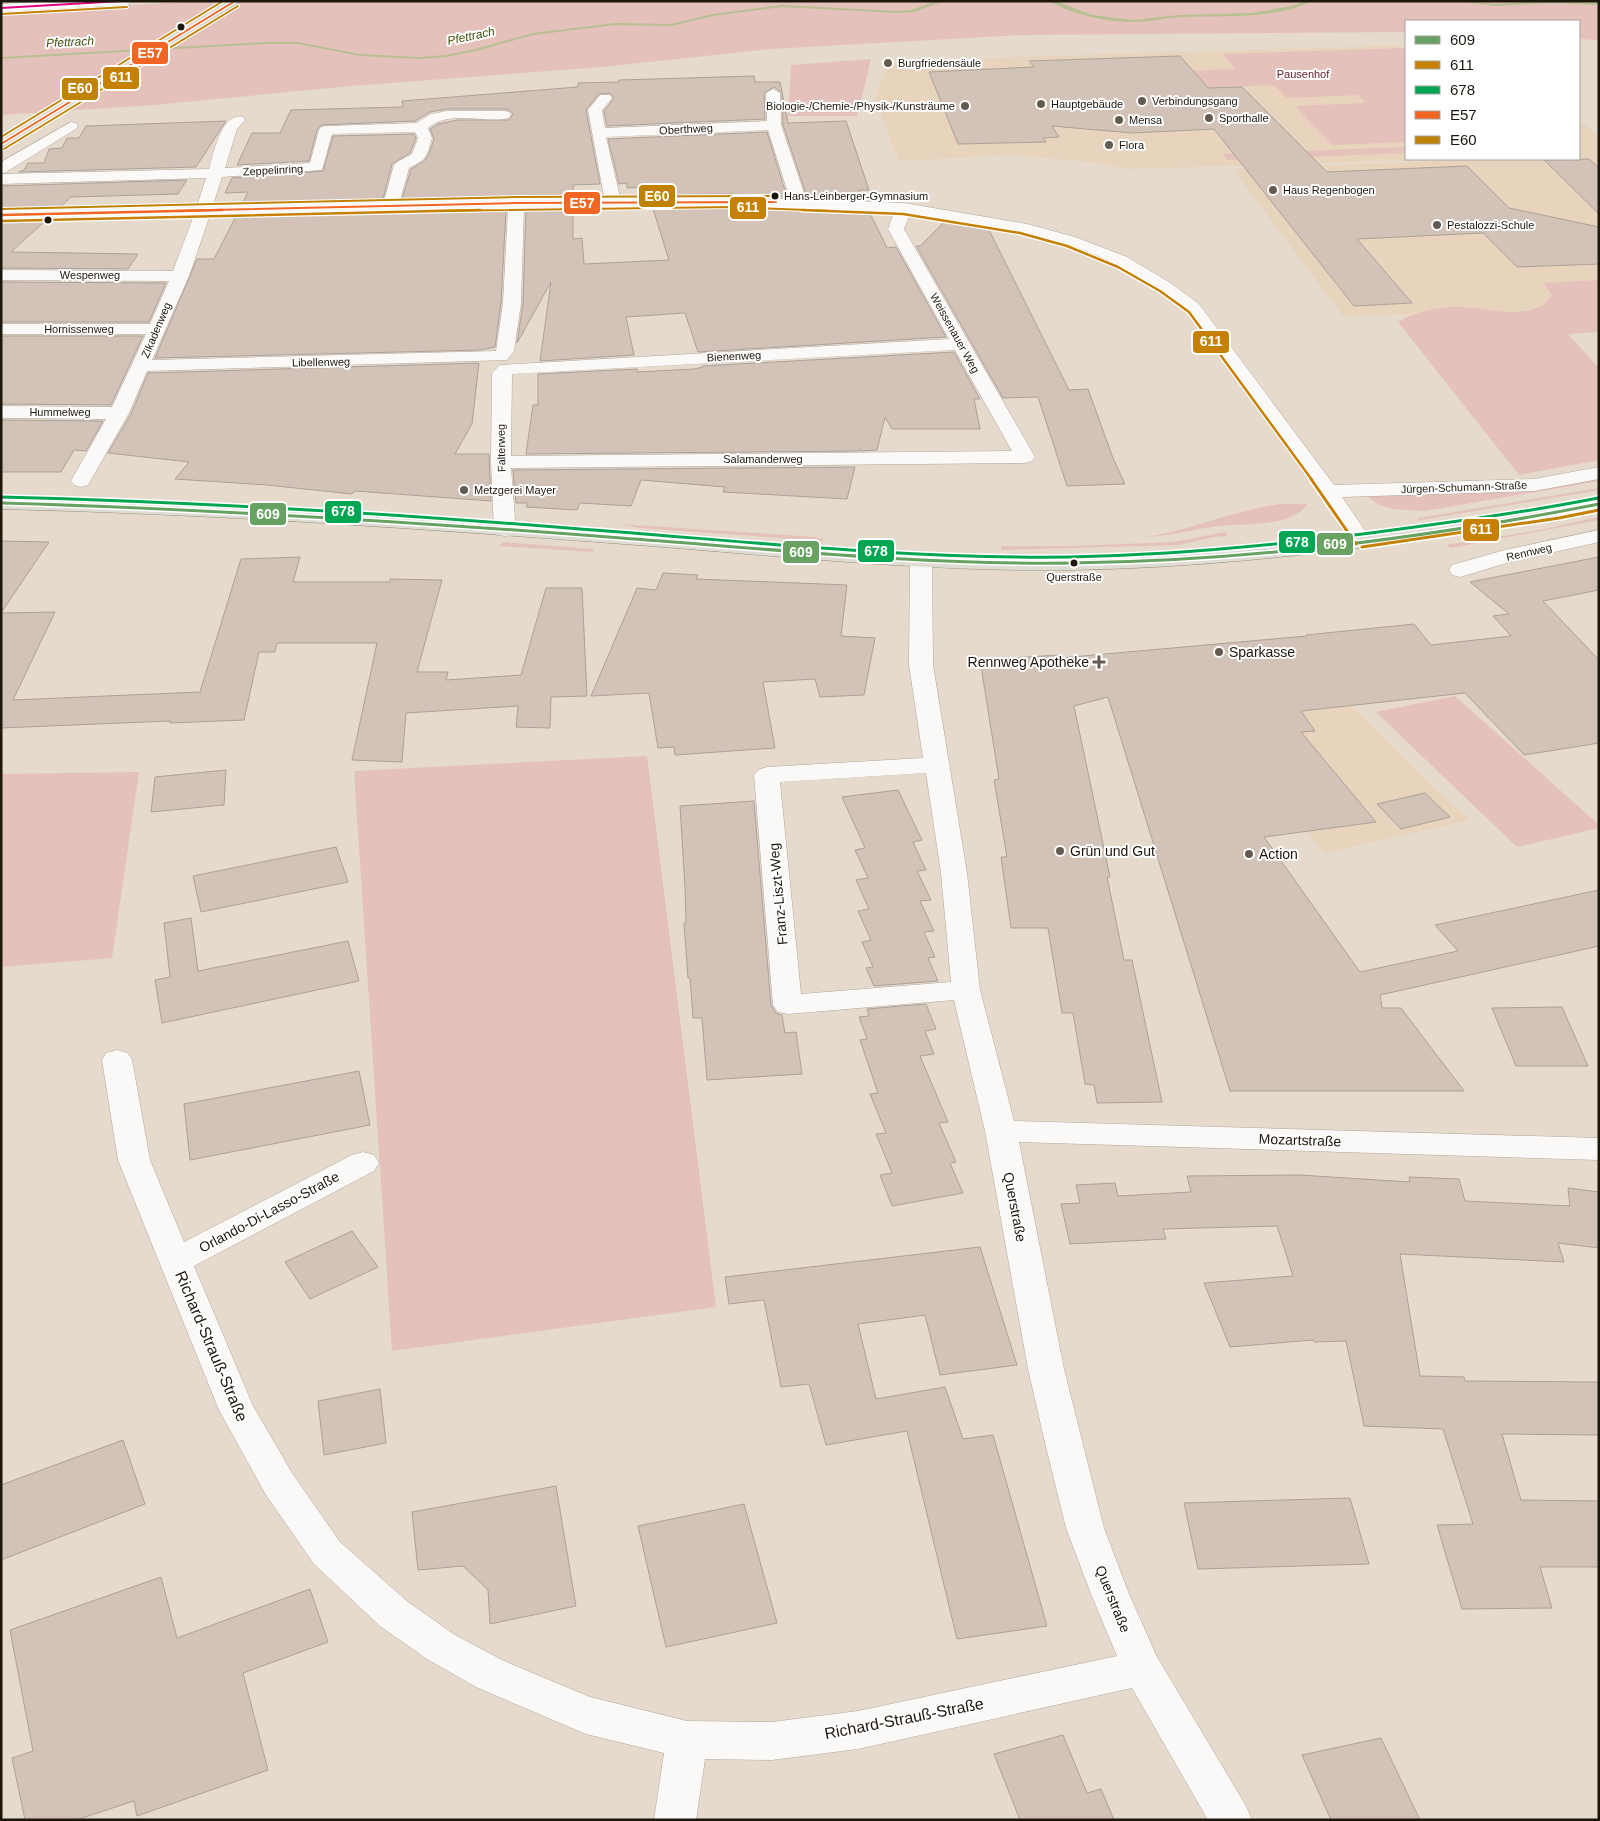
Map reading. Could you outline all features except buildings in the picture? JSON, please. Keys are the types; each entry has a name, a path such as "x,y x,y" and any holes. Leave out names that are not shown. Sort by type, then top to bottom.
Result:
{"main road":[{"path":"1,144 235,1"},
{"path":"1,503 146,506 921,560 1014,563 1122,562 1201,557 1361,541 1558,512 1599,504"}],"street":[{"path":"1,8 30,4 127,1"},
{"path":"773,93 774,125 799,203"},
{"path":"605,98 595,110 613,202"},
{"name":"Zeppelinring","path":"216,173 317,167 326,130 420,128 424,123 437,117 504,115"},
{"name":"Zikadenweg","path":"81,481 119,412 158,329 190,251 230,128 238,120"},
{"name":"Oberthweg","path":"598,133 774,125"},
{"path":"1,169 71,126"},
{"path":"390,207 402,165 419,156 424,138 420,128"},
{"path":"1,178 216,173"},
{"path":"1,215 516,203 733,201 904,208 1014,226 1069,240 1121,261 1163,286 1193,308 1328,491 1361,541"},
{"name":"Falterweg","path":"505,530 501,462 501,373 512,303 516,203"},
{"name":"Weissenauer Weg","path":"904,208 896,228 1025,457"},
{"name":"Wespenweg","path":"1,275 180,276"},
{"name":"Hornissenweg","path":"1,329 158,329"},
{"name":"Bienenweg","path":"504,363 961,344"},
{"name":"Libellenweg","path":"140,366 504,363"},
{"name":"Hummelweg","path":"1,412 119,412"},
{"name":"Salamanderweg","path":"501,462 1025,457"},
{"name":"Jürgen-Schumann-Straße","path":"1328,491 1534,485 1599,473"},
{"name":"Rennweg","path":"1460,570 1505,557 1599,536"},
{"name":"Querstraße","path":"921,560 921,665 954,873 966,990 1001,1132 1046,1369 1086,1528 1110,1594 1142,1668 1231,1820"},
{"name":"Franz-Liszt-Weg","path":"937,765 767,775 788,1005 966,990"},
{"name":"Richard-Strauß-Straße","path":"117,1060 134,1160 236,1410 279,1484 327,1553 394,1614 441,1646 490,1674 586,1715 687,1740 772,1741 858,1730 1142,1668"},
{"name":"Mozartstraße","path":"1001,1132 1599,1149"},
{"name":"Orlando-Di-Lasso-Straße","path":"175,1261 363,1163"},
{"path":"675,1820 687,1740"}],"shaded area":[{"name":"Hans-Leinberger-Gymnasium","path":"1405,47 1405,160 1415,160 1127,169 1091,162 1011,155 899,161 875,99 887,65 1015,57"},
{"name":"Pestalozzi-Schule","path":"1580,121 1599,136 1599,280 1544,283 1552,295 1541,306 1516,312 1493,312 1460,307 1437,308 1410,314 1344,317 1233,169 1466,160 1580,160"},
{"path":"1341,695 1434,788 1470,820 1324,853 1251,758 1295,701"}],"green space":[{"path":"200,1 1599,1 1599,40 1580,39 1580,20 1405,20 1405,32 1024,35 771,49 602,67 351,86 154,105 1,115 1,13"},
{"name":"Pausenhof","path":"1405,48 1405,142 1333,145 1295,106 1365,103 1358,95 1287,98 1274,85 1096,92 1105,74 1236,69 1223,54"},
{"path":"871,59 857,116 788,116 791,65"},
{"path":"1405,147 1405,153 1227,160 1223,154"},
{"path":"1599,280 1599,332 1568,334 1599,368 1599,460 1519,475 1398,322 1420,312 1444,307 1511,312 1531,310 1542,305 1552,295 1543,283"},
{"path":"1599,476 1599,481 1425,511 1392,509 1378,504 1361,492"},
{"path":"1599,488 1599,490 1415,521 1419,518"},
{"path":"1280,504 1307,504 1303,510 1296,514 1274,522 1219,526 1146,537 1180,530 1246,511"},
{"path":"1599,517 1599,520 1451,548 1446,545 1540,530"},
{"path":"619,524 815,537 823,539 823,541 640,528"},
{"path":"1226,532 1227,536 1213,537 1179,545 1001,550 1001,546 1074,546 1174,542"},
{"path":"503,542 594,549 592,552 500,546"},
{"path":"1455,696 1599,825 1599,828 1517,847 1376,712"},
{"path":"647,756 716,1307 392,1351 354,771"},
{"path":"139,772 112,958 1,967 1,774"}],"waterway":[{"name":"Pfettrach","path":"1,58 265,43 298,43 360,55 419,58 446,56 476,50 533,34 615,24 671,25 713,15 782,6 896,12 912,11 942,1"},
{"name":"Pfettrach","path":"1051,1 1091,16 1134,21 1179,16 1252,14 1293,7 1310,1"},
{"name":"Pfettrach","path":"1460,1 1496,5 1552,2 1599,4"}],"transit line":[{"path":"1,8 122,1"},
{"name":"E60","path":"1,137 223,1"},
{"name":"E57","path":"1,144 235,1"},
{"name":"611","path":"4,149 238,6"},
{"name":"611","path":"1,14 127,7"},
{"name":"E60","path":"1,209 516,197 776,196"},
{"name":"E57","path":"1,215 516,203 776,202"},
{"name":"611","path":"1,221 516,209 733,207 903,214 1020,233 1067,246 1118,267 1160,291 1189,312 1323,495 1356,544"},
{"name":"678","path":"1,497 319,510 853,550 1016,557 1158,554 1291,543 1489,517 1598,498"},
{"name":"609","path":"1,503 160,508 319,517 854,556 1017,563 1159,560 1292,549 1424,533 1599,504"},
{"name":"611","path":"1362,547 1559,518 1599,510"}],"place":[{"name":"Burgfriedensäule","path":"888,63"},
{"name":"Verbindungsgang","path":"1142,101"},
{"name":"Hauptgebäude","path":"1041,104"},
{"name":"Biologie-/Chemie-/Physik-/Kunsträume","path":"965,106"},
{"name":"Sporthalle","path":"1209,118"},
{"name":"Mensa","path":"1119,120"},
{"name":"Flora","path":"1109,145"},
{"name":"Haus Regenbogen","path":"1273,190"},
{"name":"Hans-Leinberger-Gymnasium","path":"775,196"},
{"name":"Pestalozzi-Schule","path":"1437,225"},
{"name":"Metzgerei Mayer","path":"464,490"},
{"name":"Querstraße","path":"1074,563"},
{"name":"Sparkasse","path":"1219,652"},
{"name":"Rennweg Apotheke","path":"1099,662"},
{"name":"Grün und Gut","path":"1060,851"},
{"name":"Action","path":"1249,854"}]}
